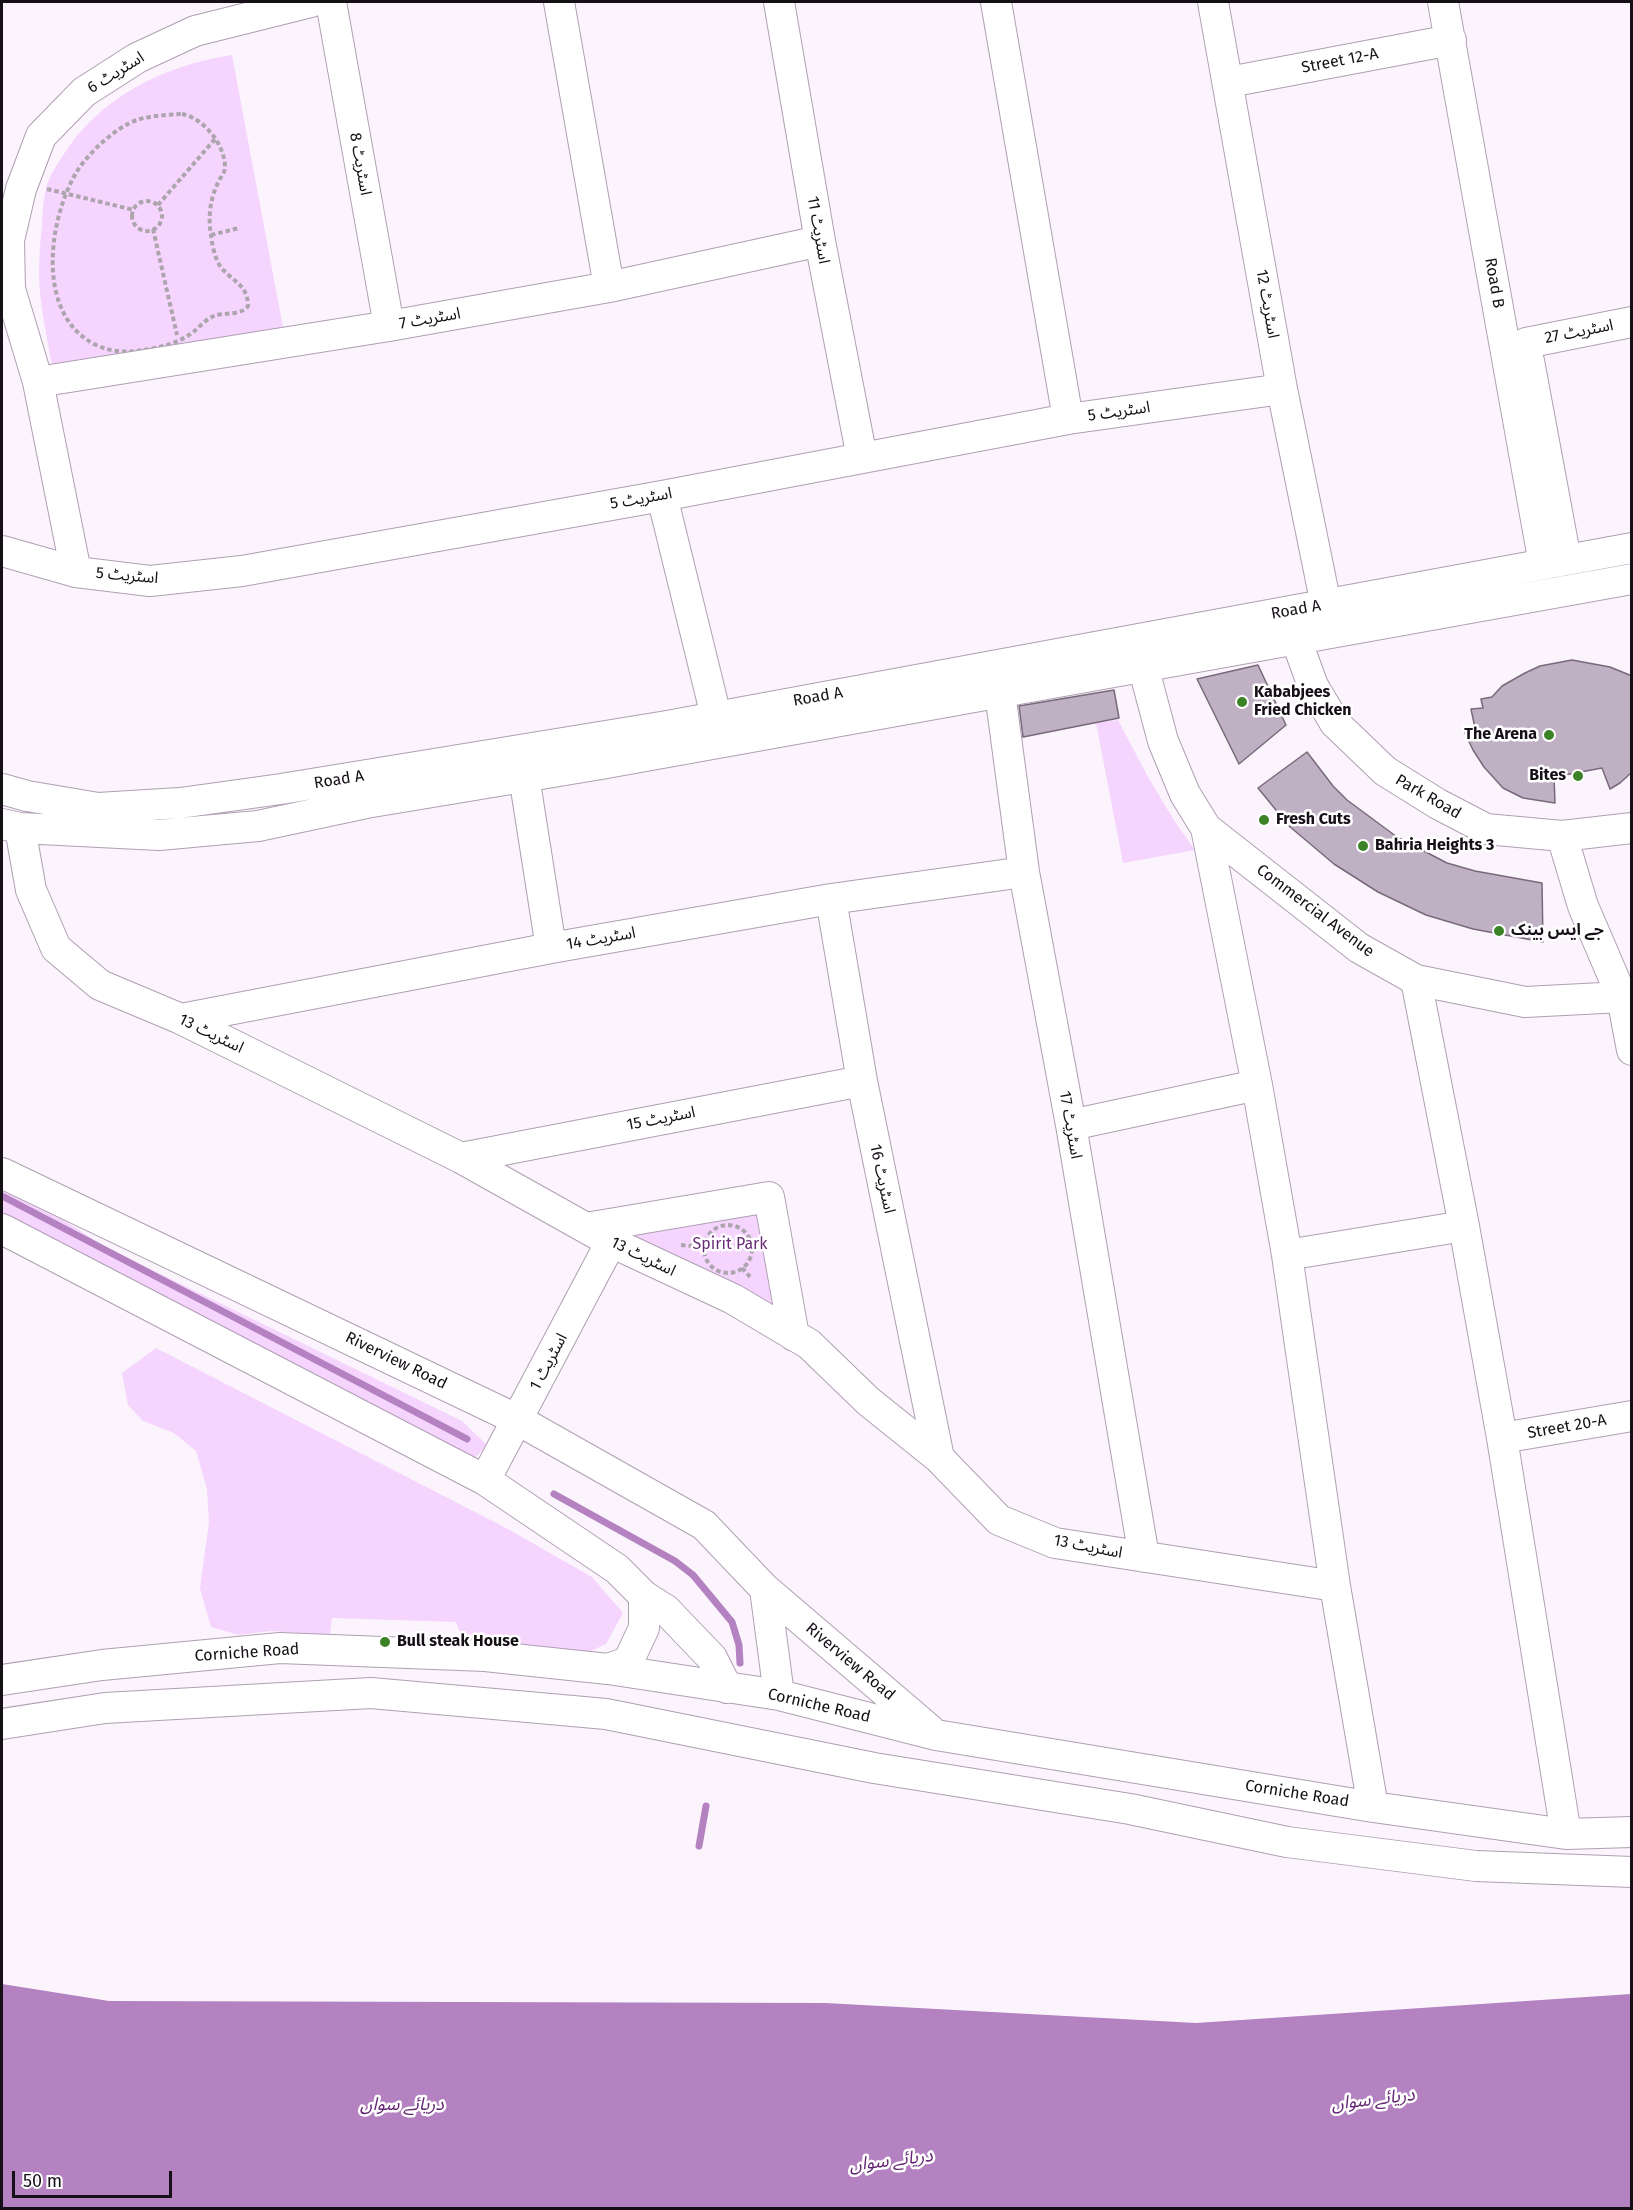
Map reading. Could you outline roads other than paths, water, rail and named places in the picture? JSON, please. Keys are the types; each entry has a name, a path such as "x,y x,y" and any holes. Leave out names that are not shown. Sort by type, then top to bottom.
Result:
{"street":[{"name":"اسٹریٹ 6","path":"76,572 38,382 10,289 9,240 23,183 41,136 84,92 137,58 195,31 311,2"},
{"name":"اسٹریٹ 8","path":"331,2 389,326"},
{"path":"560,2 609,287"},
{"name":"اسٹریٹ 11","path":"779,2 820,241 862,458"},
{"path":"996,2 1068,419"},
{"name":"اسٹریٹ 12","path":"1213,2 1282,388 1326,605"},
{"name":"Road B","path":"1443,2 1555,562"},
{"name":"Road B","path":"1463,2 1526,343 1555,562"},
{"name":"Street 12-A","path":"1229,82 1451,40"},
{"name":"اسٹریٹ 7","path":"38,382 180,350 389,326 609,287 820,241"},
{"name":"اسٹریٹ 27","path":"1526,343 1632,322"},
{"name":"اسٹریٹ 5","path":"2,551 76,572 150,581 242,571 662,496 1068,419 1282,388"},
{"path":"662,496 717,716"},
{"name":"Road A","path":"11,826 159,835 258,826 366,803 1000,693 1138,653 1326,605 1632,548"},
{"name":"Road A","path":"2,789 27,796 98,808 180,803 281,789 717,716 1138,653 1296,639 1632,579"},
{"name":"Park Road","path":"1296,639 1313,686 1335,723 1385,771 1438,804 1486,829 1562,836 1632,828"},
{"name":"Commercial Avenue","path":"1138,653 1163,741 1185,794 1206,828 1359,948 1416,980 1525,1002 1627,996"},
{"name":"اسٹریٹ 17","path":"1000,693 1024,872 1071,1125 1144,1557"},
{"path":"524,776 551,948"},
{"name":"اسٹریٹ 13","path":"11,826 31,890 56,948 100,985 181,1019 461,1158 598,1235 732,1299 809,1344 868,1401 939,1458 999,1520 1055,1543 1335,1586"},
{"path":"1206,828 1257,1085 1287,1255 1335,1586 1373,1807"},
{"path":"1562,836 1583,906 1627,996 1632,1050"},
{"name":"اسٹریٹ 14","path":"181,1019 551,948 831,899 1024,872"},
{"name":"اسٹریٹ 16","path":"831,899 862,1081 939,1458"},
{"path":"1416,980 1502,1438 1566,1834"},
{"name":"اسٹریٹ 15","path":"461,1158 862,1081"},
{"path":"1071,1125 1257,1085"},
{"name":"Riverview Road","path":"2,1173 518,1420 704,1525 765,1589 936,1735"},
{"path":"598,1235 769,1197 794,1336"},
{"path":"1287,1255 1464,1226"},
{"path":"2,1229 484,1480 617,1569 644,1596 666,1610 712,1658 727,1688"},
{"name":"اسٹریٹ 1","path":"484,1480 518,1420 598,1235"},
{"name":"Street 20-A","path":"1502,1438 1632,1416"},
{"path":"765,1589 778,1695"},
{"path":"608,1669 628,1662 644,1628 644,1596"},
{"name":"Corniche Road","path":"2,1680 102,1665 280,1648 486,1656 608,1669 778,1695 936,1735 1373,1807 1566,1834 1632,1832"},
{"path":"155,1660 160,1705"},
{"path":"2,1724 105,1708 371,1693 606,1714 874,1768 1131,1809 1293,1842 1476,1866 1632,1872"},
{"path":"1288,1792 1293,1842"}],"water":[{"name":"دریائے سواں","path":"2,1984 109,2001 825,2003 1196,2023 1631,1994 1631,2208 2,2208"}],"waterway":[{"path":"2,1196 467,1439"},
{"path":"554,1494 675,1561 693,1575 732,1622 739,1645 740,1663"},
{"path":"699,1846 706,1806"}],"place":[{"name":"Kababjees Fried Chicken","path":"1242,702"},
{"name":"The Arena","path":"1549,735"},
{"name":"Bites","path":"1578,776"},
{"name":"Fresh Cuts","path":"1264,820"},
{"name":"Bahria Heights 3","path":"1363,846"},
{"name":"جے ایس بینک","path":"1499,931"},
{"name":"Bull steak House","path":"385,1642"}],"park label":[{"name":"Spirit Park","path":"730,1245"}]}
